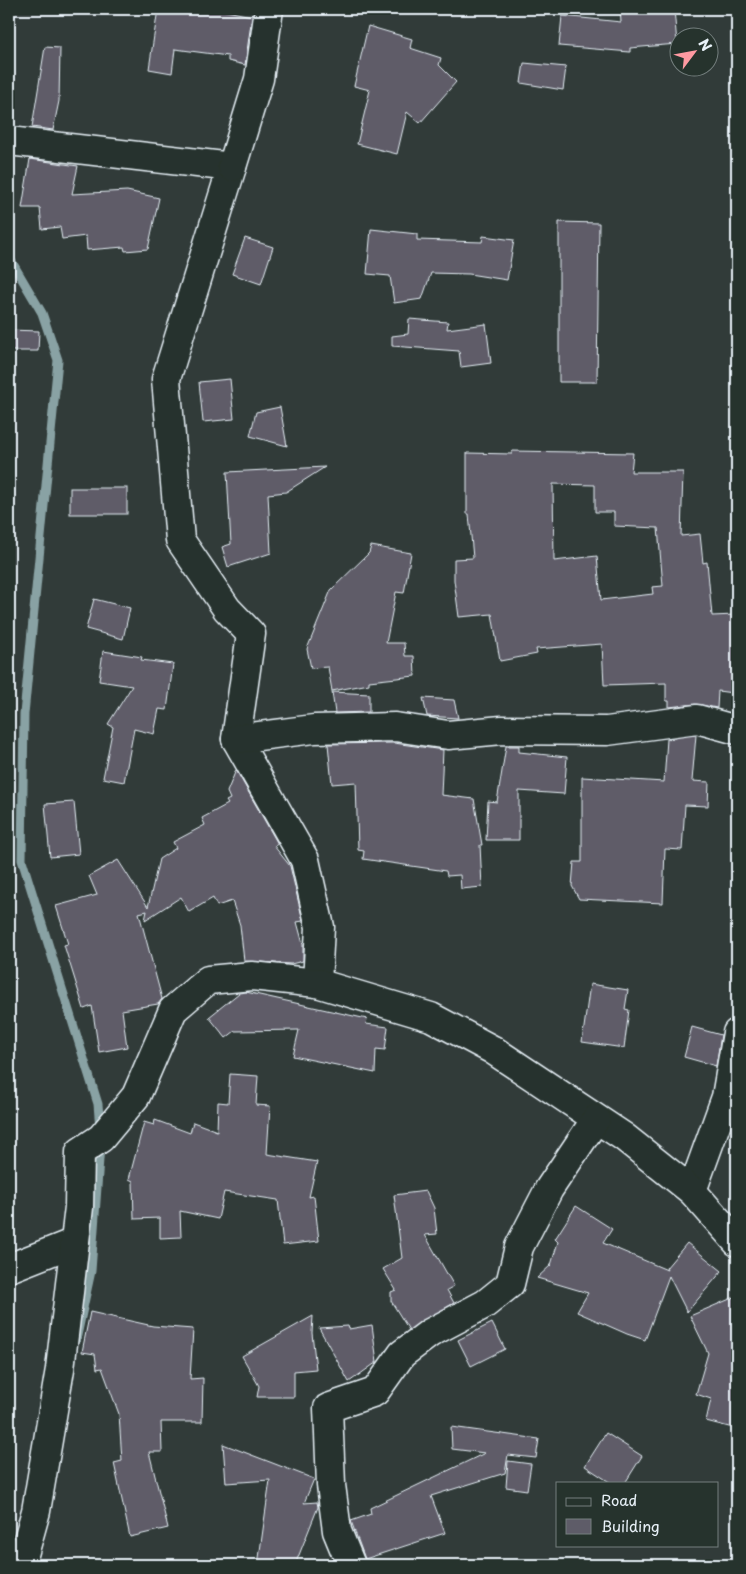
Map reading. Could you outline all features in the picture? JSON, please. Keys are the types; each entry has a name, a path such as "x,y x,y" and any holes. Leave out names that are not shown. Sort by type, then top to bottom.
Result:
{"street":[{"path":"269,9 259,79 166,379 180,540 227,609 251,634 236,739 305,860 320,927 316,983"},
{"path":"9,141 232,167"},
{"path":"236,739 314,730 395,727 448,735 502,730 607,731 697,719 737,730"},
{"path":"20,1565 36,1512 60,1369 80,1208 80,1152 101,1138 136,1096 173,1010 208,980 252,976 316,983 431,1017 493,1050 624,1138 692,1191 737,1242"},
{"path":"692,1191 726,1096 737,1033"},
{"path":"351,1565 337,1531 330,1485 328,1408 375,1392 402,1354 430,1333 485,1304 510,1284 518,1247 549,1189 596,1119"},
{"path":"9,1268 75,1242"},
{"path":"9,1553 20,1565"}],"building":[{"path":"158,9 216,9 252,16 245,65 228,61 228,56 175,49 172,73 149,69"},
{"path":"620,9 674,9 676,28 668,28 668,45 630,48 630,52 559,46 562,16 621,22"},
{"path":"368,26 412,39 410,48 441,58 439,65 456,82 420,123 407,112 397,154 357,144 370,90 354,86"},
{"path":"45,47 60,48 59,101 53,130 32,127"},
{"path":"524,63 566,67 563,90 521,83"},
{"path":"30,159 78,166 72,194 127,191 159,198 148,249 125,251 124,247 87,250 86,236 62,239 60,227 42,229 40,208 22,208"},
{"path":"559,222 599,223 597,382 559,382"},
{"path":"371,229 417,234 417,240 482,242 483,236 514,240 507,280 469,274 431,273 422,299 394,303 390,276 367,274"},
{"path":"245,238 273,247 261,284 232,274"},
{"path":"409,319 448,322 447,329 486,324 491,363 461,367 459,351 392,346 392,336 408,334"},
{"path":"9,330 39,331 38,351 9,351"},
{"path":"230,379 234,419 203,422 199,382"},
{"path":"280,407 287,446 250,436 256,412"},
{"path":"512,451 633,453 631,472 683,472 681,536 700,534 703,563 707,562 712,616 735,615 737,649 733,693 718,691 717,708 695,704 669,707 669,701 666,701 666,683 604,685 602,644 536,649 537,654 500,661 492,614 459,617 454,580 454,559 473,558 469,514 467,514 467,453 512,454","holes":["553,484 595,485 595,512 614,512 614,526 658,528 663,586 652,587 653,594 601,600 597,556 554,561"]},
{"path":"325,467 286,492 268,494 271,553 228,567 222,547 231,544 227,472"},
{"path":"70,488 127,488 127,514 70,514"},
{"path":"371,546 411,553 404,593 396,592 386,643 404,643 405,656 414,656 415,676 369,681 369,684 332,691 328,667 311,668 307,649 331,590 369,553"},
{"path":"94,599 130,608 123,639 86,629"},
{"path":"103,651 142,657 141,660 173,664 167,710 159,709 154,734 134,729 124,782 103,778 113,727 108,724 132,686 99,681"},
{"path":"332,692 369,694 369,712 335,713"},
{"path":"423,698 454,700 458,718 427,716"},
{"path":"696,735 692,781 709,782 708,806 685,805 682,850 665,849 663,903 579,899 572,886 574,862 582,862 582,777 664,782 667,739"},
{"path":"394,743 443,750 441,795 474,799 482,845 480,845 482,887 461,889 460,875 447,876 446,871 363,859 364,851 358,850 356,782 332,784 328,744"},
{"path":"506,746 519,746 519,752 567,757 564,794 519,791 519,840 486,840 488,801 497,802"},
{"path":"236,770 278,844 274,846 290,866 303,921 297,922 303,944 303,961 291,964 244,961 240,925 232,901 217,906 213,898 189,912 181,897 145,920 147,911 139,913 162,999 158,1004 122,1010 127,1047 99,1052 92,1006 84,1009 64,945 68,944 56,906 97,895 89,876 118,860 148,907 159,859 176,848 173,842 205,825 202,818 228,804 226,801 230,799 227,792"},
{"path":"74,802 79,854 50,857 45,804"},
{"path":"590,984 628,990 625,1009 629,1010 624,1048 582,1042"},
{"path":"246,992 367,1019 366,1024 388,1027 385,1050 376,1049 375,1073 293,1056 299,1030 235,1031 226,1038 209,1017 239,993"},
{"path":"692,1027 721,1035 716,1066 684,1057"},
{"path":"230,1074 258,1076 256,1105 270,1106 267,1154 317,1162 309,1197 314,1196 319,1241 283,1245 278,1200 224,1192 218,1219 180,1211 181,1237 160,1238 160,1218 134,1219 133,1181 129,1179 144,1122 154,1125 155,1120 190,1133 193,1122 217,1131 218,1102 228,1103"},
{"path":"426,1191 434,1208 437,1234 425,1235 454,1286 447,1290 454,1303 409,1330 391,1301 391,1292 396,1290 383,1269 402,1258 394,1195"},
{"path":"576,1206 612,1229 603,1243 667,1270 666,1268 687,1243 722,1271 687,1312 669,1276 645,1340 577,1312 588,1293 537,1278 551,1265 558,1242 555,1239"},
{"path":"737,1296 737,1412 733,1428 706,1421 711,1399 696,1394 708,1353 690,1316"},
{"path":"90,1312 153,1326 193,1329 190,1379 203,1378 202,1422 161,1422 162,1452 149,1452 168,1528 130,1537 114,1463 122,1461 119,1414 102,1368 97,1369 95,1354 82,1352"},
{"path":"313,1316 312,1333 316,1369 294,1371 294,1397 257,1397 259,1386 242,1356"},
{"path":"492,1323 505,1349 471,1366 458,1340"},
{"path":"372,1325 377,1362 349,1382 319,1328 348,1326 349,1329"},
{"path":"451,1427 539,1439 536,1458 508,1455 505,1473 431,1496 445,1533 365,1559 351,1521 371,1514 370,1508 485,1453 452,1449"},
{"path":"606,1433 642,1456 626,1482 609,1482 585,1466"},
{"path":"223,1444 314,1479 304,1503 317,1502 318,1507 295,1565 258,1565 270,1480 226,1483"},
{"path":"508,1461 531,1464 527,1490 506,1487"}],"waterway":[{"path":"9,257 42,313 58,360 24,714 22,860 98,1104 100,1129"},
{"path":"76,1340 91,1271 100,1145"}]}
